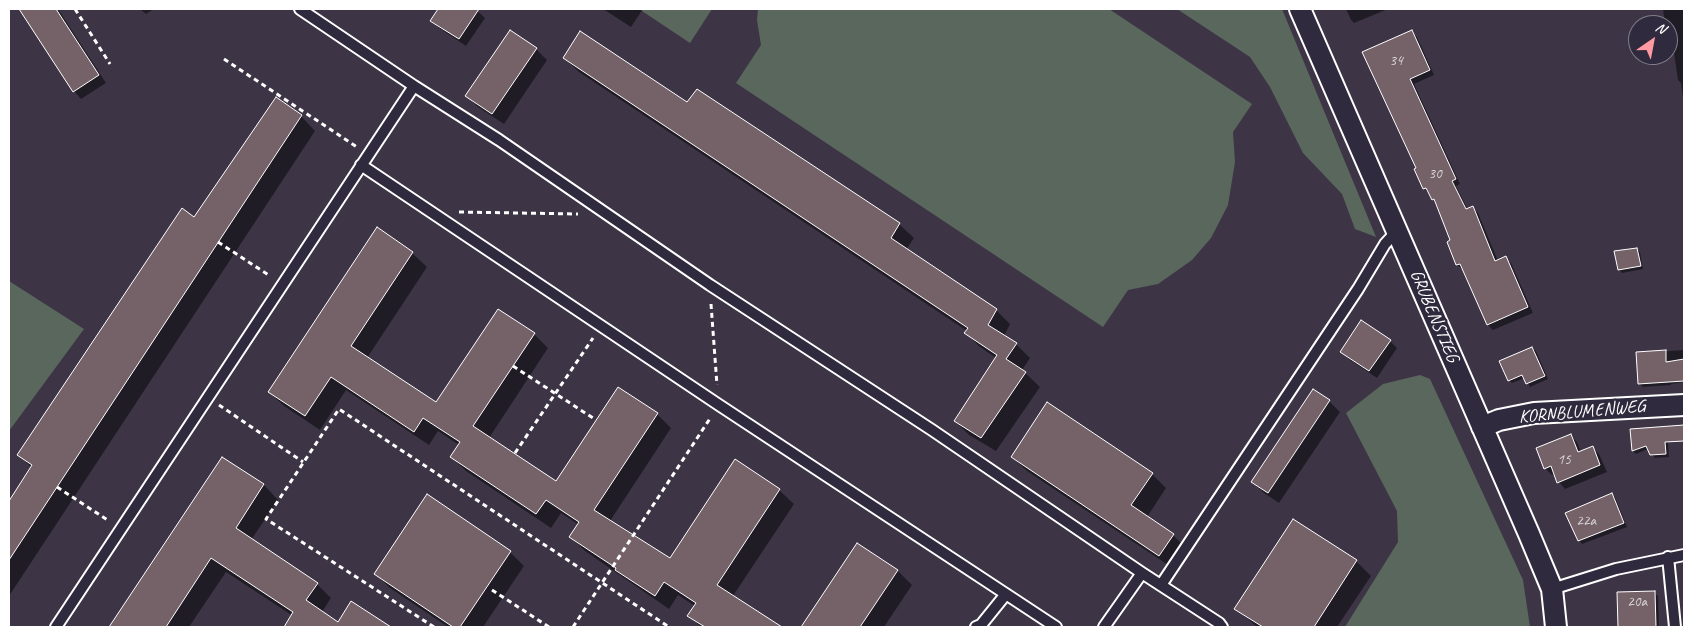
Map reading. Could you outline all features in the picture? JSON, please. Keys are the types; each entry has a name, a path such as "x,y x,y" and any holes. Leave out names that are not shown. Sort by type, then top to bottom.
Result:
{"street":[{"name":"GRUBENSTIEG","path":"1300,9 1552,589 1556,627"},
{"name":"KORNBLUMENWEG","path":"1482,427 1499,420 1534,413 1684,405"}],"lane":[{"path":"300,9 414,86 499,140 710,285 932,430 1219,623 1222,627"},
{"path":"56,627 414,86"},
{"path":"361,165 719,405 1056,627"},
{"path":"1161,585 1358,289 1385,244 1397,231"},
{"path":"1552,589 1616,569 1684,554"},
{"path":"1668,558 1675,627"},
{"path":"1104,627 1142,573"},
{"path":"976,627 1006,594"}],"path":[{"path":"75,9 110,64"},
{"path":"224,60 368,155"},
{"path":"430,212 579,214"},
{"path":"218,242 282,285"},
{"path":"573,627 719,405 710,285"},
{"path":"515,453 601,326"},
{"path":"513,366 596,420"},
{"path":"208,398 304,462"},
{"path":"434,627 266,519 340,408 669,627"},
{"path":"57,487 121,529"},
{"path":"492,590 549,627"}],"green space":[{"path":"639,9 712,9 690,43"},
{"path":"758,9 1109,9 1252,104 1233,132 1235,162 1228,205 1211,238 1192,260 1158,284 1128,290 1103,327 736,83 761,45 757,20"},
{"path":"1177,9 1282,9 1376,237 1355,229 1342,194 1303,153 1270,87 1250,57"},
{"path":"9,281 84,329 9,431"},
{"path":"1420,375 1430,379 1523,580 1530,627 1345,627 1398,542 1397,511 1346,413 1383,384"}],"building":[{"path":"19,9 56,9 99,75 73,92"},
{"path":"438,9 479,9 459,39 430,21"},
{"path":"510,30 537,48 492,114 465,96"},
{"path":"1412,30 1430,70 1410,79 1456,179 1452,181 1466,209 1473,206 1495,261 1506,256 1528,307 1487,325 1460,264 1456,265 1447,242 1450,240 1434,199 1432,200 1426,188 1423,189 1414,169 1416,168 1362,52"},
{"path":"580,31 687,102 697,89 900,223 891,238 997,309 988,325 1017,343 1006,359 1026,372 981,438 954,421 997,355 964,333 968,328 563,58"},
{"path":"276,97 302,115 9,560 9,501 32,465 17,455 182,208 194,217"},
{"path":"377,227 413,252 351,346 436,402 498,309 535,333 473,426 556,481 618,387 658,413 594,510 670,558 735,459 780,489 717,585 782,627 705,627 687,616 696,603 664,582 655,596 569,537 579,522 546,500 536,514 450,457 460,442 423,418 414,432 331,377 305,416 268,392"},
{"path":"1637,248 1641,266 1618,270 1614,251"},
{"path":"1361,320 1391,340 1369,371 1340,352"},
{"path":"1532,347 1545,376 1526,384 1522,375 1508,381 1499,361"},
{"path":"1666,350 1666,362 1684,359 1684,381 1638,384 1636,352"},
{"path":"1313,389 1330,400 1268,493 1251,482"},
{"path":"1047,402 1153,473 1131,505 1174,534 1159,556 1011,457"},
{"path":"1684,425 1684,441 1665,442 1666,454 1650,455 1646,446 1632,451 1630,429"},
{"path":"1571,434 1578,452 1593,446 1600,465 1557,483 1551,466 1544,469 1536,448"},
{"path":"222,457 264,484 236,528 318,583 306,600 338,622 351,601 391,627 284,627 293,612 211,558 166,627 109,627"},
{"path":"1612,493 1624,523 1578,541 1565,513"},
{"path":"427,494 511,551 460,627 453,627 374,574"},
{"path":"1293,519 1357,560 1314,627 1263,627 1234,609"},
{"path":"857,543 898,570 860,627 801,627"},
{"path":"1655,591 1656,627 1618,627 1617,592"}]}
